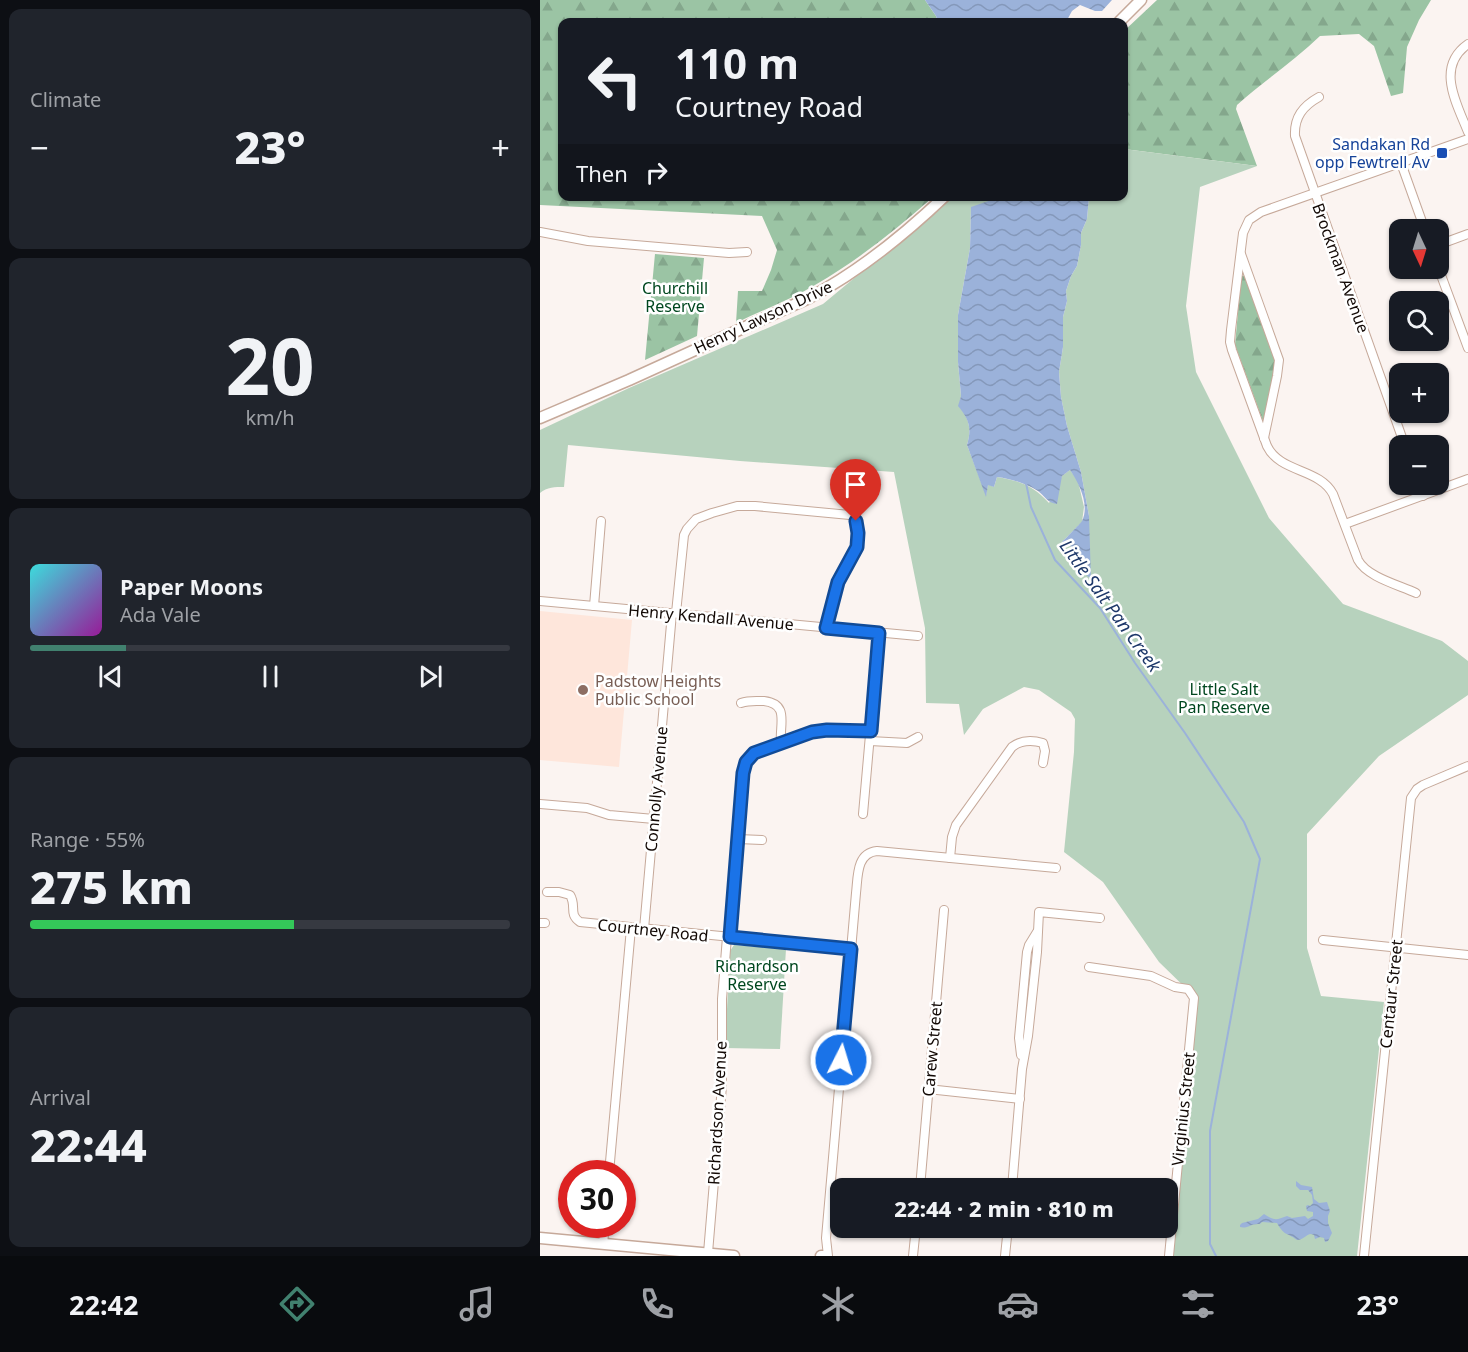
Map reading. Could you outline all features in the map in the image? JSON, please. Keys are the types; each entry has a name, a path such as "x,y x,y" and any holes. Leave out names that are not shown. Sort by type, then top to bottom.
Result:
{"main road":[{"path":"1123,18 1141,0"},
{"name":"Henry Lawson Drive","path":"540,423 828,288 880,253 940,201"},
{"name":"Henry Lawson Drive","path":"540,418 629,380"},
{"path":"540,1238 734,1256"}],"street":[{"path":"1468,44 1462,48 1454,60 1450,79 1468,132"},
{"name":"Brockman Avenue","path":"1319,97 1305,106 1301,112 1294,132 1296,141 1401,435"},
{"path":"1416,593 1364,568 1356,555 1328,486 1317,478 1277,459 1269,451 1230,342 1241,241 1246,226 1254,216 1468,139"},
{"path":"1401,163 1421,219"},
{"path":"540,232 588,241 721,253 747,252"},
{"path":"1449,241 1468,234"},
{"path":"1240,253 1279,360 1264,438"},
{"path":"1442,279 1468,348"},
{"path":"1345,524 1468,479"},
{"name":"Connolly Avenue","path":"644,929 674,613 684,535 687,529 696,519 720,510 742,506 850,515 855,518 858,543 838,582 826,628"},
{"path":"594,606 601,521"},
{"name":"Henry Kendall Avenue","path":"540,601 918,636"},
{"path":"863,814 879,633"},
{"path":"741,704 752,700 771,702 778,706 781,713 781,743"},
{"name":"Richardson Avenue","path":"708,1253 722,1086 722,999 743,773 746,762 754,753 822,730 871,731"},
{"path":"870,741 907,743 918,737"},
{"path":"950,858 952,837 960,818 1012,747 1025,741 1042,743 1046,751 1043,764"},
{"name":"Centaur Street","path":"1364,1256 1411,798 1423,785 1468,766"},
{"path":"540,804 587,808 605,814 654,819"},
{"path":"738,839 762,840"},
{"path":"823,1256 861,860 872,852 882,852 1056,868"},
{"name":"Courtney Road","path":"547,892 565,893 570,896 573,902 574,917 580,922 851,949"},
{"name":"Carew Street","path":"921,1178 944,910"},
{"path":"1012,1178 1022,1069 1037,952 1039,912 1100,918"},
{"path":"610,1160 631,928"},
{"path":"1323,940 1468,955"},
{"name":"Virginius Street","path":"1089,967 1147,975 1175,987 1188,989 1194,998 1169,1256"},
{"path":"928,1089 1020,1099"},
{"path":"603,1244 604,1238"},
{"path":"913,1256 915,1238"},
{"path":"1005,1256 1007,1238"}],"shaded area":[{"name":"Padstow Heights Public School","path":"540,611 632,620 619,767 540,760"}],"green space":[{"path":"540,0 925,0 936,16 937,18 558,18 558,201 928,201 876,244 831,275 796,295 736,323 738,291 762,291 777,250 762,216 540,205"},
{"path":"1157,0 1431,0 1407,47 1403,93 1391,96 1374,46 1359,34 1320,36 1237,105 1236,109 1257,166 1128,150 1128,27"},
{"name":"Little Salt Pan Reserve","path":"1128,150 1257,166 1200,187 1186,306 1196,372 1269,518 1343,604 1442,641 1468,661 1468,695 1379,756 1307,834 1307,948 1321,996 1384,1002 1357,1256 1173,1256 1175,1238 1178,1238 1178,1202 1197,999 1159,962 1103,882 1064,852 1074,752 1075,719 1071,712 1039,690 1024,687 983,709 964,735 959,704 926,703 925,628 894,472 568,445 564,487 548,488 540,493 540,430 629,388 823,304 947,201 991,201 971,208 970,248 958,315 961,396 959,406 969,424 967,445 986,495 988,484 994,487 997,477 1026,485 1049,503 1062,476 1070,470 1078,481 1084,507 1082,522 1062,542 1078,550 1083,562 1084,573 1089,516 1081,472 1067,426 1059,372 1063,347 1063,317 1067,301 1066,291 1077,266 1081,233 1087,219 1089,201 1128,201"},
{"name":"Churchill Reserve","path":"655,254 704,258 697,336 645,360"},
{"path":"1245,275 1276,359 1264,424 1235,345 1241,279"},
{"name":"Richardson Reserve","path":"734,945 786,949 780,1049 725,1048 730,951"}],"water":[{"path":"925,0 1112,0 1102,11 1095,11 1080,5 1072,11 1068,18 937,18"},
{"path":"988,201 1089,201 1087,219 1081,233 1077,266 1066,291 1067,301 1063,317 1063,347 1059,372 1067,426 1081,472 1089,516 1091,579 1084,573 1083,562 1078,550 1062,542 1081,523 1085,508 1077,481 1070,470 1062,476 1057,504 1048,501 1038,491 1028,486 997,477 994,487 988,485 986,497 967,445 968,424 958,406 961,396 958,315 970,248 971,207"},
{"path":"1296,1181 1301,1185 1312,1187 1314,1199 1319,1203 1327,1202 1330,1211 1328,1223 1332,1233 1328,1241 1325,1242 1324,1238 1320,1237 1315,1239 1311,1234 1297,1240 1284,1232 1277,1223 1262,1222 1240,1227 1242,1223 1258,1219 1264,1214 1276,1219 1287,1216 1292,1218 1305,1216 1308,1219 1313,1216 1313,1212 1307,1211 1306,1206 1313,1203 1312,1195 1308,1190 1300,1190 1296,1186"}],"waterway":[{"name":"Little Salt Pan Creek","path":"1026,483 1031,507 1055,560 1100,608 1244,822 1260,859 1210,1131 1210,1244 1216,1256"}],"place":[{"name":"Sandakan Rd opp Fewtrell Av","path":"1442,153"},
{"name":"Padstow Heights Public School","path":"583,690"}],"route":[{"path":"841,1060 851,949 730,937 743,773 749,757 760,750 818,731 871,731 879,633 826,628 840,576 857,547 856,521"}]}
